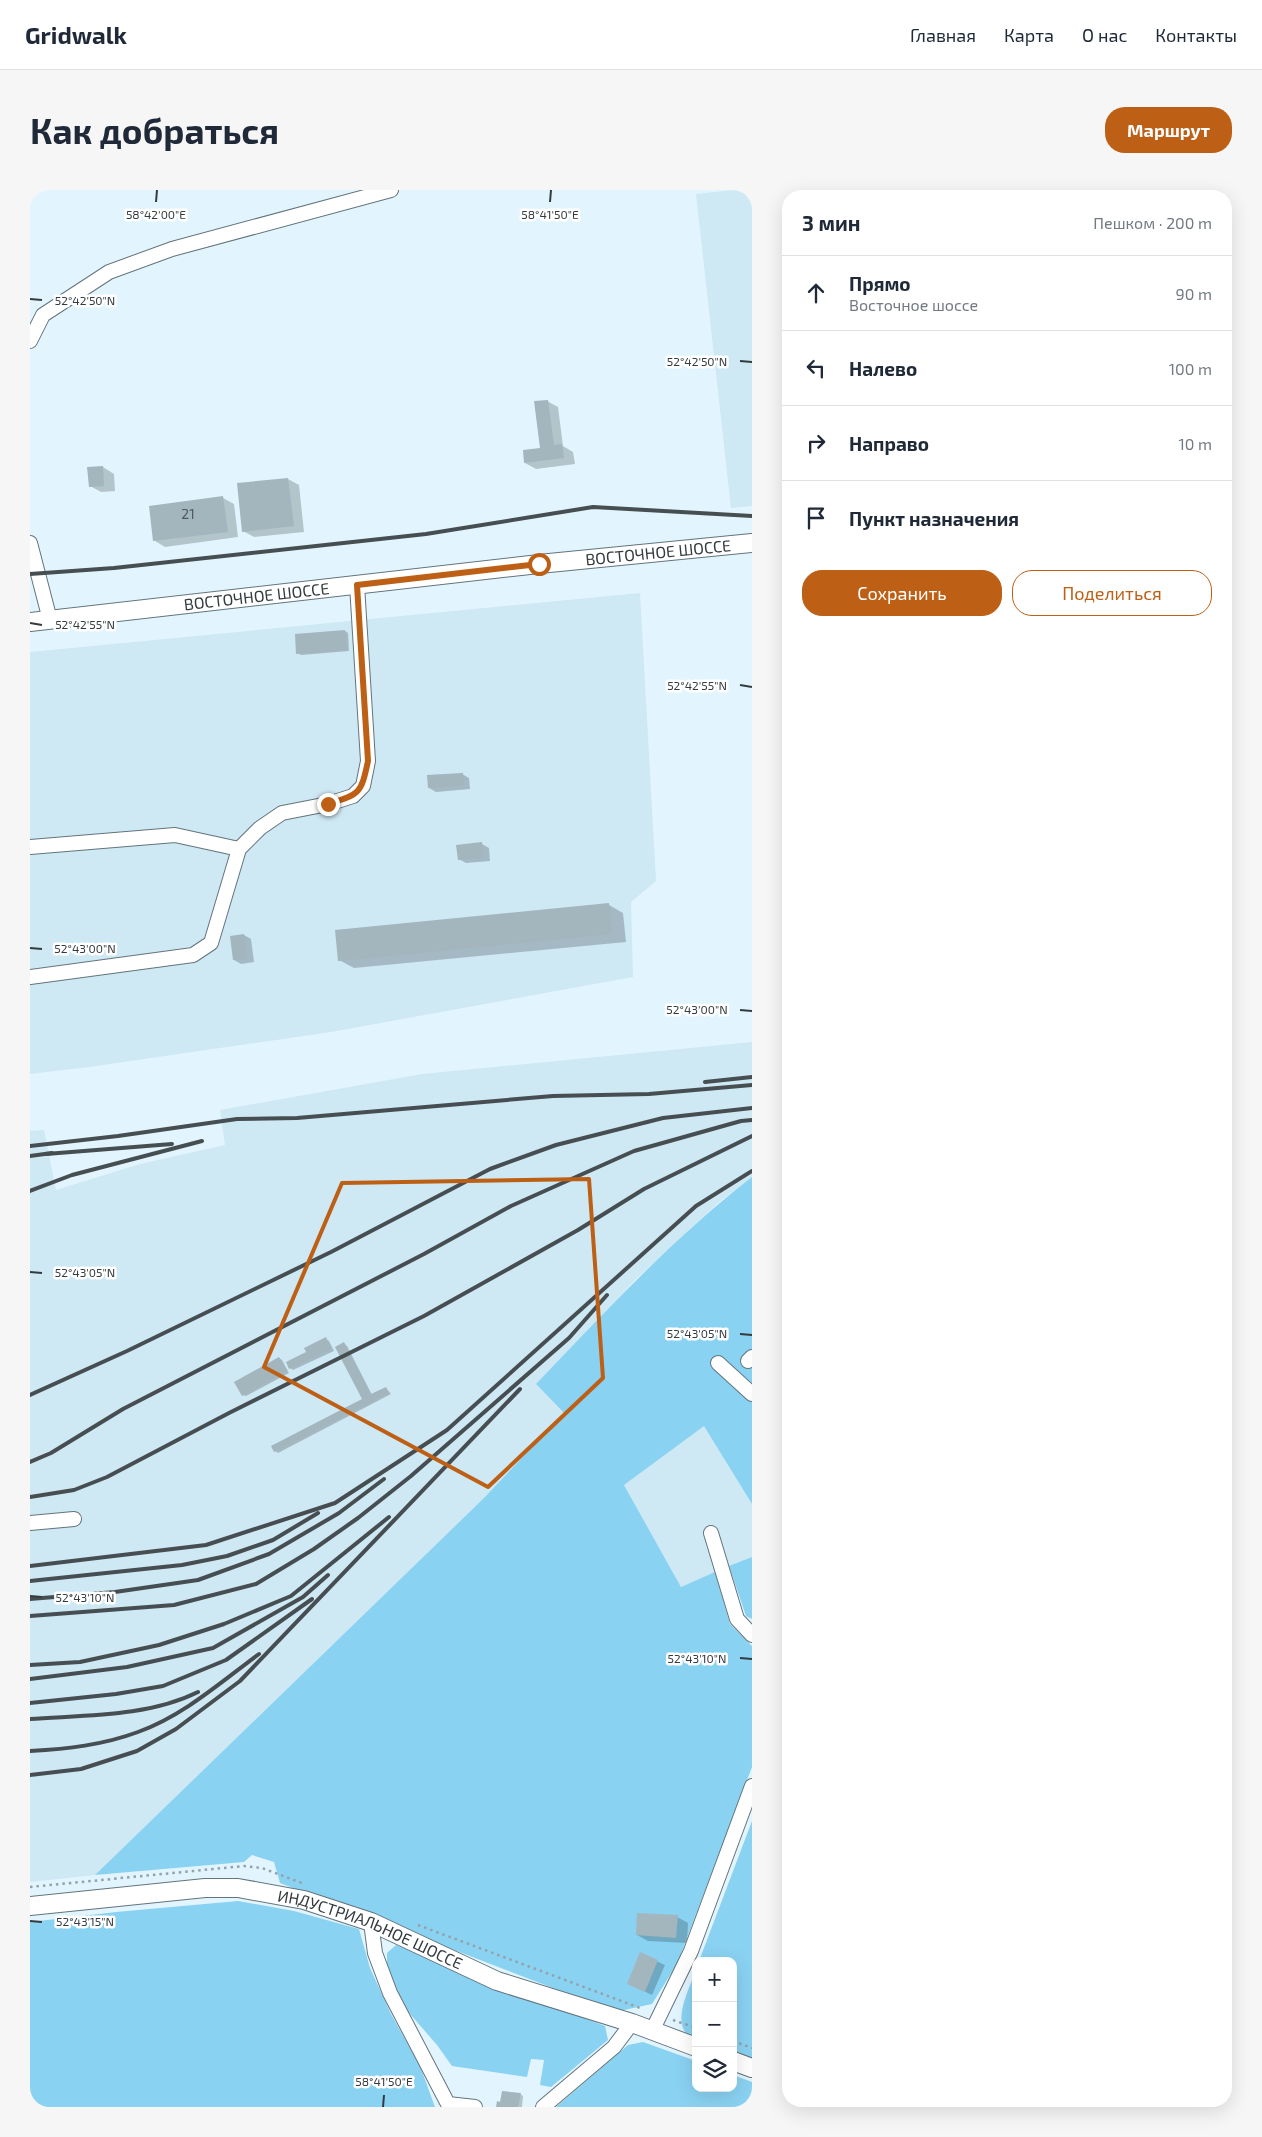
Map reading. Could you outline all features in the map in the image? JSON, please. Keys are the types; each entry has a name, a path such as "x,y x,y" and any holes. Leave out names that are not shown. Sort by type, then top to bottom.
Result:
{"main road":[{"name":"ВОСТОЧНОЕ ШОССЕ","path":"30,622 752,543"},
{"name":"ИНДУСТРИАЛЬНОЕ ШОССЕ","path":"30,1906 204,1888 238,1888 304,1900 371,1922 497,1981 632,2023 692,2046"},
{"path":"737,2062 752,2068"}],"street":[{"path":"30,341 36,318 109,272 172,250 392,190"},
{"path":"30,542 50,620"},
{"path":"30,977 193,955 211,943 239,849 260,828 282,813 328,804 353,796 362,786 368,761 357,585"},
{"path":"30,847 175,835 239,849"},
{"path":"718,1363 752,1394"},
{"path":"30,1523 74,1520"},
{"path":"711,1534 737,1619 752,1635"},
{"path":"652,2031 691,1951 752,1786"},
{"path":"371,1922 375,1953 390,1993 448,2106 475,2107"},
{"path":"543,2107 614,2047 632,2023"}],"path":[{"path":"737,2042 752,2048"}],"highlighted area":[{"path":"589,1179 603,1378 488,1487 264,1367 342,1183"}],"shaded area":[{"path":"752,190 752,506 731,508 696,194"},
{"path":"640,593 656,881 631,902 633,977 331,1032 30,1074 30,652"},
{"path":"752,1042 752,1177 718,1203 636,1279 536,1384 564,1413 484,1498 95,1875 30,1882 30,1131 44,1130 56,1190 140,1164 225,1145 220,1110 422,1074"},
{"path":"752,1177 752,1504 704,1426 624,1485 681,1587 715,1572 730,1624 752,1646 752,1767 677,1964 652,2004 615,2012 280,1883 274,1862 252,1855 244,1862 95,1875 484,1498 564,1413 536,1384 667,1250"},
{"path":"704,1425 752,1504 752,1557 681,1587 624,1485"},
{"path":"752,1557 752,1619 746,1616 729,1566"},
{"path":"752,1821 752,2059 737,2054 737,1957 701,1957"},
{"path":"238,1901 294,1911 359,1929 370,1968 391,2014 420,2066 435,2107 30,2107 30,1922"},
{"path":"396,1945 605,2026 608,2040 551,2087 540,2085 544,2060 531,2059 527,2077 452,2066 437,2045 404,2007 387,1969 387,1953"},
{"path":"692,1981 692,2038 687,2035 681,2019 685,1998"},
{"path":"643,2042 692,2060 692,2092 737,2092 737,2076 752,2082 752,2107 556,2107 628,2045"}],"building":[{"path":"548,400 554,445 562,444 564,458 524,463 523,450 540,448 534,401"},
{"path":"103,466 104,486 89,487 87,467"},
{"path":"288,478 294,526 242,532 237,483"},
{"path":"223,496 228,532 153,541 149,506"},
{"path":"345,630 347,650 296,654 295,634"},
{"path":"463,773 464,785 428,788 427,775"},
{"path":"482,842 483,858 458,860 456,845"},
{"path":"609,903 612,934 338,961 335,930"},
{"path":"244,934 247,959 233,960 230,936"},
{"path":"326,1337 331,1349 289,1369 286,1362 306,1352 304,1348"},
{"path":"344,1342 371,1394 386,1387 389,1393 274,1452 271,1446 362,1399 335,1347"},
{"path":"279,1357 286,1371 242,1396 234,1382"},
{"path":"637,1913 678,1915 676,1938 636,1935"},
{"path":"640,1952 658,1960 645,1992 627,1984"},
{"path":"502,2091 521,2093 518,2107 496,2107 497,2101 500,2102"}],"railway":[{"path":"30,574 114,568 426,534 593,507 752,516"},
{"path":"705,1082 752,1077"},
{"path":"30,1146 237,1119 297,1118 553,1096 649,1094 752,1085"},
{"path":"30,1395 127,1351 331,1252 490,1169 556,1145 663,1118 752,1108"},
{"path":"30,1462 51,1453 123,1409 424,1254 511,1206 634,1151 741,1121 752,1120"},
{"path":"30,1497 74,1490 107,1477 229,1413 424,1316 578,1230 644,1189 752,1136"},
{"path":"30,1191 72,1175 202,1141"},
{"path":"46,1154 172,1144"},
{"path":"30,1156 52,1153"},
{"path":"30,1566 206,1545 335,1503 447,1430 696,1206 752,1171"},
{"path":"30,1616 174,1605 256,1584 314,1549 358,1518 411,1476 569,1338 607,1295"},
{"path":"30,1775 81,1769 137,1751 176,1729 240,1681 520,1389"},
{"path":"30,1599 115,1592 198,1580 269,1554 339,1513 384,1479"},
{"path":"30,1581 182,1565 227,1556 273,1540 318,1513"},
{"path":"30,1665 80,1662 159,1645 224,1624 291,1596 389,1517"},
{"path":"30,1679 127,1667 213,1648 303,1597 328,1575"},
{"path":"30,1703 116,1694 163,1686 226,1660 312,1599"},
{"path":"30,1751 71,1748 98,1743 138,1732 155,1725 201,1698 259,1654"},
{"path":"30,1719 137,1710 179,1700 198,1692"}],"route":[{"path":"328,804 353,796 362,786 368,761 357,585 539,564"}]}
